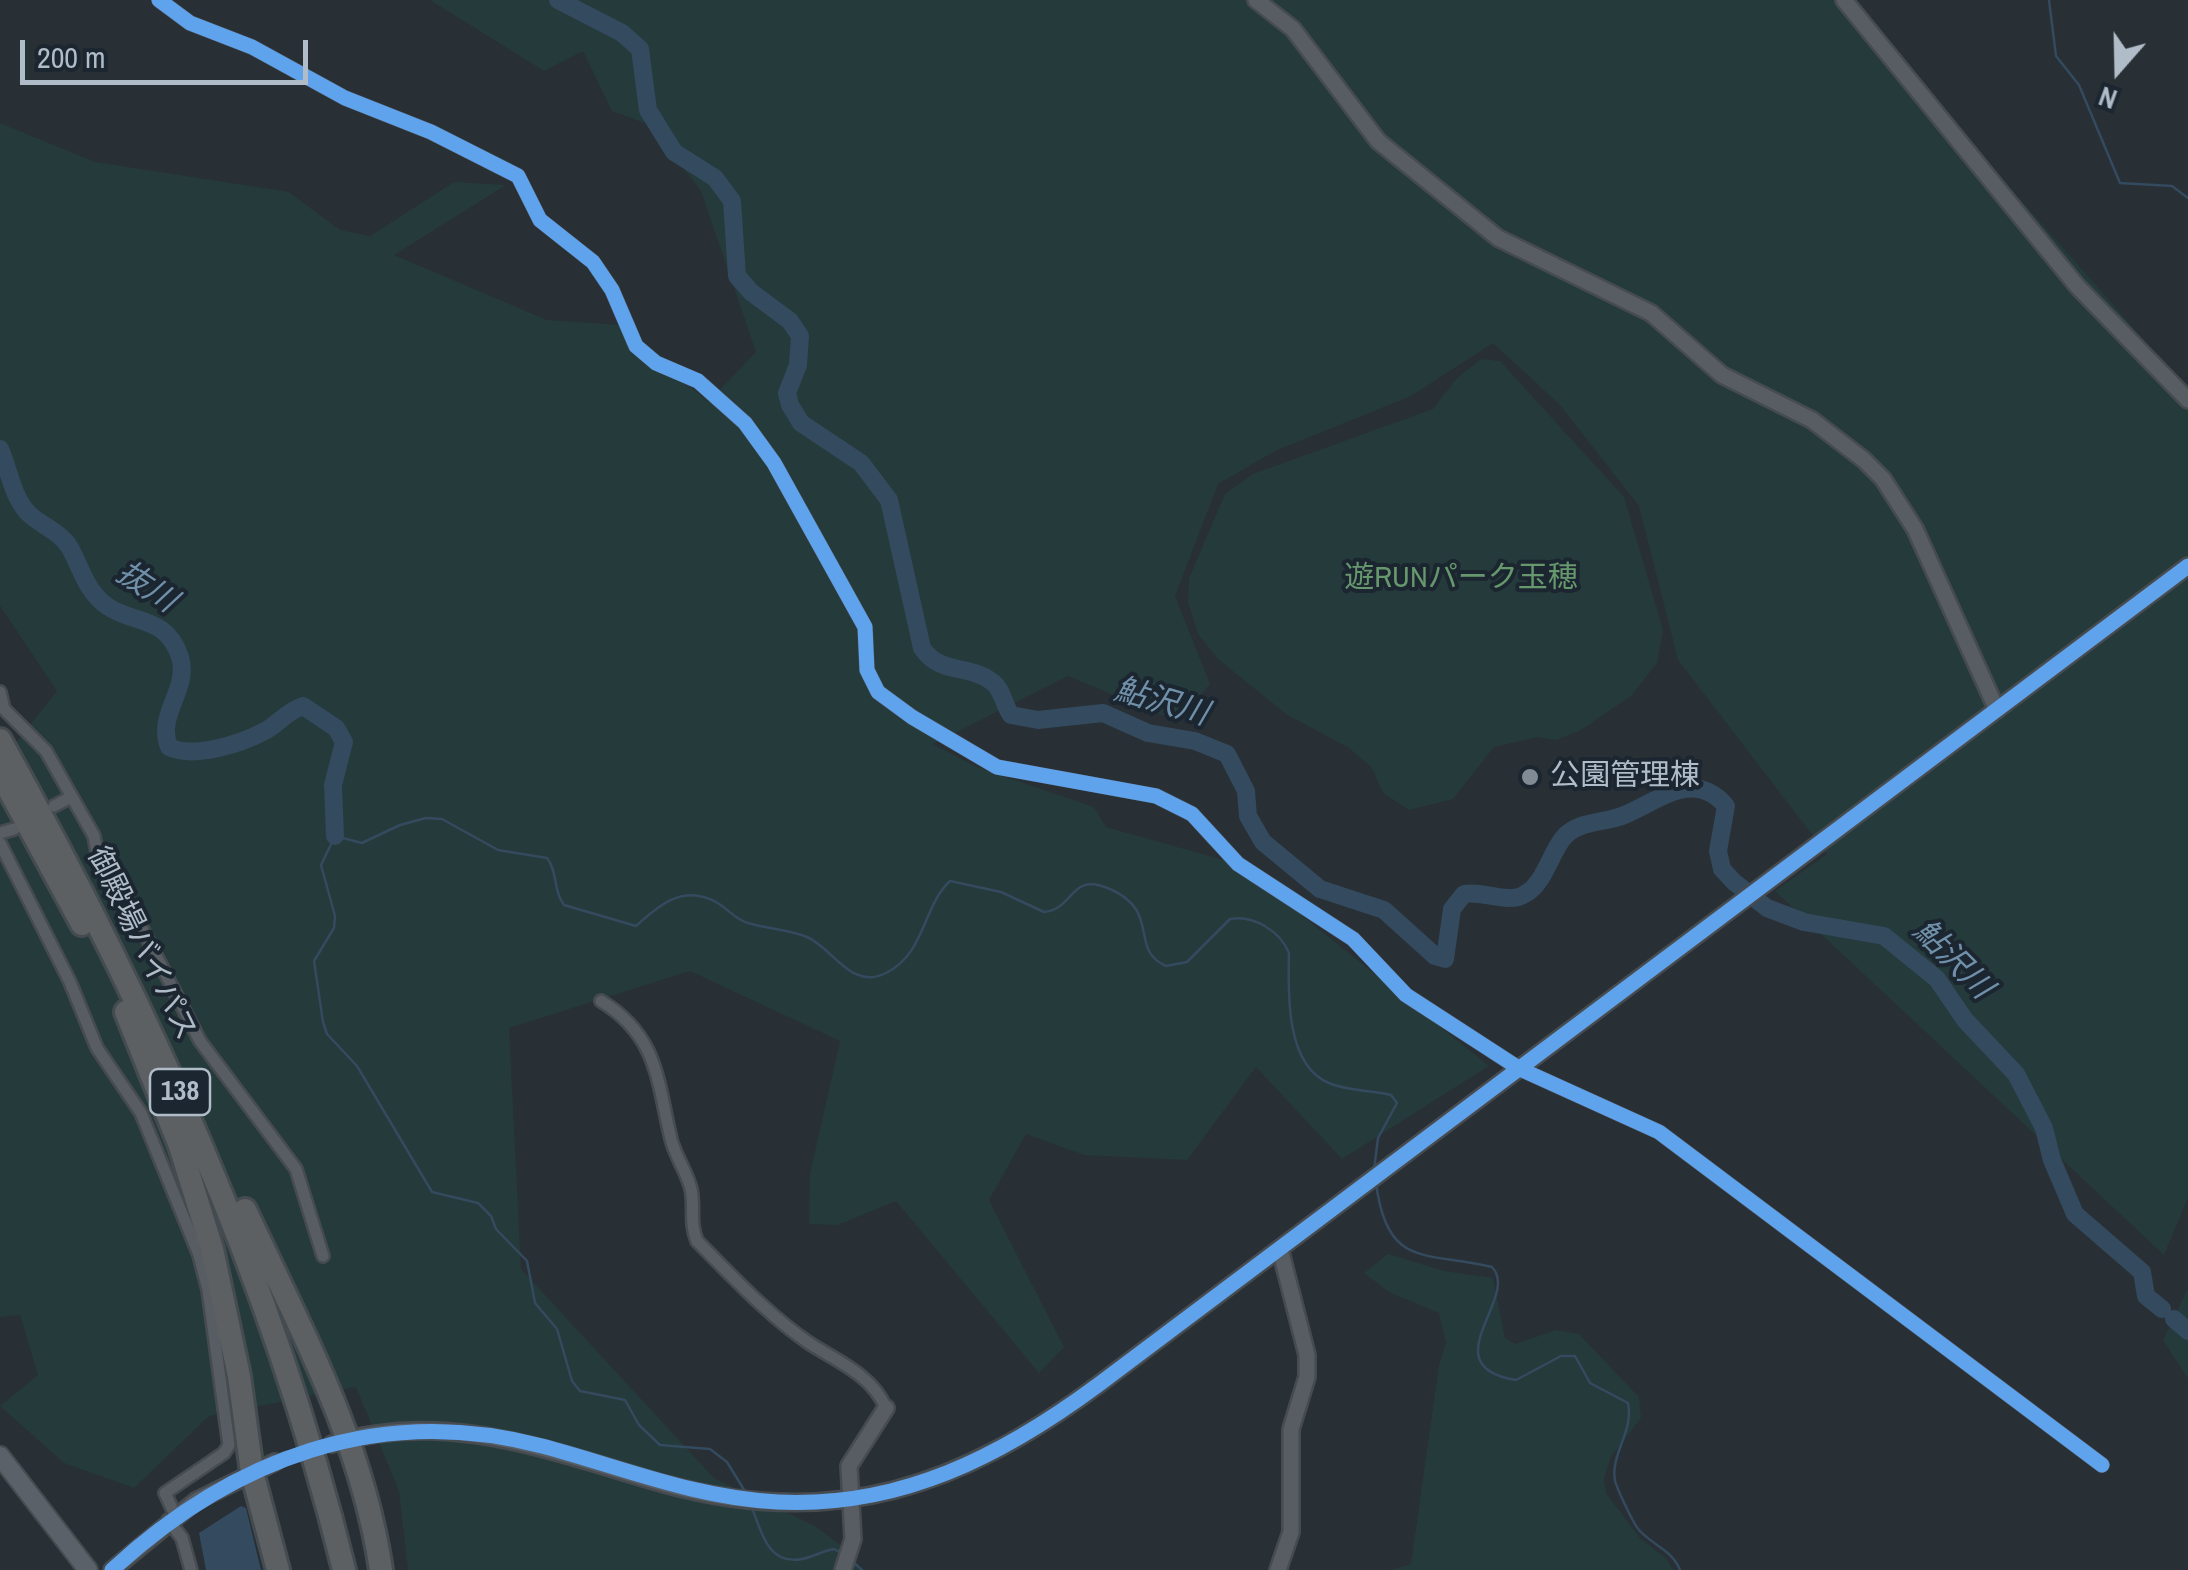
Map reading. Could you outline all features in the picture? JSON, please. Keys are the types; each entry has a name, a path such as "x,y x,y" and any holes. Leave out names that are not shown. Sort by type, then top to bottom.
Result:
{"highway":[{"name":"御殿場バイパス","path":"0,740 69,865 155,1036 234,1221 309,1466"},
{"name":"御殿場バイパス","path":"0,773 126,1012 223,1228 309,1466"},
{"path":"126,1012 180,1146 212,1249 238,1376 252,1472 278,1570"},
{"path":"155,1036 241,1202 341,1442 381,1570"},
{"name":"138","path":"309,1466 330,1570"},
{"name":"138","path":"309,1466 344,1570"}],"main road":[{"path":"0,1456 88,1570"}],"street":[{"path":"159,0 190,23 252,47 344,98 430,132 518,176 540,220 593,262 612,290 636,346 656,364 698,381 744,422 764,450 864,627 867,670 878,692 912,718 998,767 1156,796 1178,805 1192,814 1238,864 1352,939 1406,994 1520,1069 1659,1132 2102,1465"},
{"path":"1256,0 1293,29 1378,141 1498,238 1651,314 1722,375 1812,420 1884,479 1916,529 1997,710"},
{"path":"1844,0 2078,286 2188,400"},
{"path":"341,1442 436,1430 479,1434 541,1446 706,1494 781,1502 850,1499 944,1476 1015,1443 1280,1249 2188,566"},
{"path":"0,692 4,709 46,751 94,836 99,863 114,874 200,1042 296,1169 323,1256"},
{"path":"54,806 71,797"},
{"path":"0,833 14,829"},
{"path":"0,843 70,982 97,1048 145,1122 205,1273 230,1445 224,1454 165,1493 191,1570"},
{"path":"601,1001 636,1026 657,1068 672,1144 691,1190 689,1223 697,1241 808,1342 842,1361 873,1386 886,1408 854,1453 847,1479 853,1539 843,1570"},
{"path":"1278,1570 1291,1532 1292,1430 1307,1378 1308,1354 1280,1249"},
{"path":"112,1570 172,1518 275,1462"}],"green space":[{"path":"430,0 1845,0 2188,390 2188,1198 2164,1255 1775,891 1827,854 1678,660 1639,506 1560,405 1493,343 1411,396 1275,451 1218,484 1175,596 1210,684 1179,722 1068,676 933,744 977,767 1094,807 1106,827 1238,864 1489,1066 1342,1159 1256,1067 1187,1160 1084,1155 1026,1134 989,1200 1064,1347 1039,1373 896,1201 838,1225 809,1224 810,1174 840,1041 690,971 509,1028 521,1269 714,1478 815,1526 851,1553 861,1570 408,1570 399,1491 356,1387 209,1416 134,1488 64,1463 0,1406 38,1375 20,1315 0,1317 0,763 57,691 0,606 0,123 95,162 289,192 340,230 370,236 454,182 506,185 394,255 547,320 621,325 708,402 756,352 701,191 650,125 612,111 583,51 544,71"},
{"name":"遊RUNパーク玉穂","path":"1481,359 1500,361 1624,497 1663,630 1657,663 1631,696 1581,730 1556,740 1538,737 1494,747 1453,799 1409,810 1383,793 1372,768 1349,748 1286,714 1218,659 1198,634 1188,602 1189,578 1225,494 1253,474 1433,409 1456,379"},
{"path":"1388,1254 1444,1271 1493,1278 1505,1338 1515,1344 1556,1330 1579,1334 1639,1397 1641,1418 1611,1457 1604,1479 1606,1493 1640,1538 1667,1559 1673,1570 1391,1570 1411,1564 1439,1365 1446,1343 1439,1313 1389,1292 1364,1273"},
{"path":"2188,1288 2188,1379 2163,1340"}],"water":[{"path":"241,1506 246,1508 261,1570 206,1570 199,1533"}],"waterway":[{"name":"鮎沢川","path":"558,0 622,33 640,49 648,110 674,152 715,178 732,201 737,276 751,292 790,321 800,336 798,365 787,393 790,405 801,423 861,463 889,500 922,648 929,656 991,681 1011,715 1038,720 1103,713 1148,733 1195,741 1227,754 1246,791 1248,816 1263,842 1320,889 1384,910 1435,956 1445,959 1452,909 1464,894 1518,897 1538,883 1559,844 1576,828 1622,816 1674,792 1701,789 1713,795 1726,806 1718,851 1722,869 1734,882 1767,908 1804,922 1884,936 1937,979 1965,1020 2016,1074 2044,1128 2052,1160 2075,1214 2142,1272 2146,1296 2162,1309"},
{"path":"2049,0 2056,56 2079,85 2120,183 2172,186 2188,198"},
{"name":"抜川","path":"0,449 23,506 66,542 94,593 117,612 158,627 174,644 182,669 169,712 169,747 203,751 229,745 263,732 303,706 336,728 344,742 333,785 335,836"},
{"path":"746,1493 727,1462 710,1449 660,1445 639,1425 625,1400 580,1391 572,1381 557,1329 535,1303 527,1261 496,1229 491,1216 478,1203 432,1192 357,1066 327,1034 314,961 334,928 335,916 321,865 335,836 362,843 400,825 426,818 442,819 498,850 547,858 564,905 636,926 672,899 704,897 744,921 807,937 863,977 886,973 909,954 950,881 1001,892 1044,912 1062,905 1087,885 1110,889 1135,908 1149,950 1166,966 1187,962 1230,919 1257,922 1279,938 1289,953 1292,1025 1304,1060 1329,1083 1391,1095 1397,1103 1378,1138 1374,1170"},
{"path":"1376,1183 1381,1211 1400,1243 1429,1256 1492,1267 1498,1280 1496,1295 1478,1346 1480,1361 1491,1372 1516,1380 1561,1356 1575,1356 1590,1383 1628,1403 1628,1424 1616,1461 1615,1481 1637,1528 1680,1570"},
{"name":"鮎沢川","path":"2174,1319 2188,1331"},
{"path":"751,1505 767,1544 781,1557 802,1559 834,1549 842,1553"},
{"path":"852,1561 862,1570"}],"tunnel":[{"path":"275,1462 332,1444"}],"cycle path":[{"path":"159,0 190,23 252,47 345,98 431,132 518,176 540,220 593,262 612,290 636,346 656,363 698,381 745,423 774,463 865,627 867,670 878,692 912,717 997,767 1156,796 1192,814 1238,864 1353,939 1406,995 1520,1069 1659,1132 2102,1465"},
{"path":"112,1570 158,1531 207,1498 258,1471 311,1450 366,1437 423,1432 482,1434 542,1446 717,1495 778,1502 823,1502 866,1496 908,1486 987,1455 1098,1385 2188,566"}],"place":[{"name":"公園管理棟","path":"1530,777"}]}
